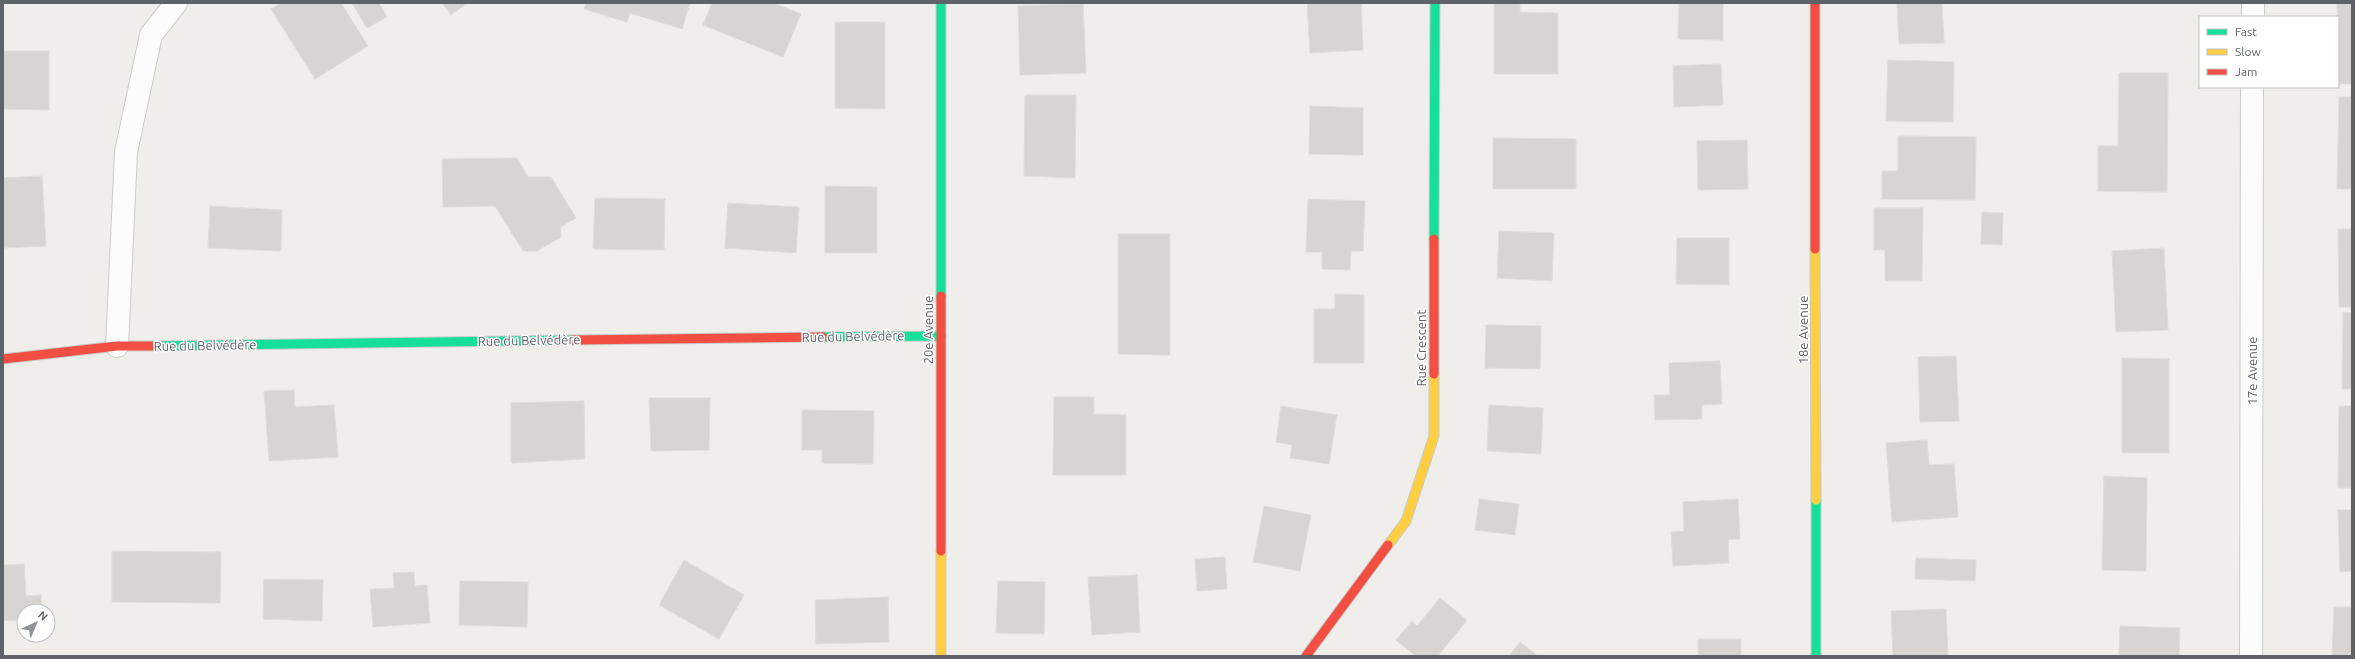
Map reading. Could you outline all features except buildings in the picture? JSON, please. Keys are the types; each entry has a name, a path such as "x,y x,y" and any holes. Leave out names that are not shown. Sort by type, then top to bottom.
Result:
{"street":[{"path":"117,346 126,152 151,35 176,3"},
{"name":"20e Avenue","path":"941,3 941,656"},
{"name":"Rue Crescent","path":"1306,656 1406,521 1434,436 1435,3"},
{"name":"18e Avenue","path":"1815,3 1816,656"},
{"path":"2253,3 2253,16"},
{"name":"17e Avenue","path":"2251,656 2252,88"},
{"name":"Rue du Belvédère","path":"3,359 117,346 941,336"}],"traffic: fast":[{"path":"941,3 941,296"},
{"path":"1434,239 1435,3"},
{"path":"823,337 941,336"},
{"path":"154,346 572,340"},
{"path":"1816,500 1816,656"}],"traffic: slow":[{"path":"1815,249 1816,500"},
{"path":"1388,545 1406,521 1434,436 1434,374"},
{"path":"941,551 941,656"}],"traffic: jam":[{"path":"1815,3 1815,249"},
{"path":"1434,239 1434,374"},
{"path":"941,296 941,551"},
{"path":"572,340 823,337"},
{"path":"3,359 117,346 154,346"},
{"path":"1306,656 1388,545"}]}
